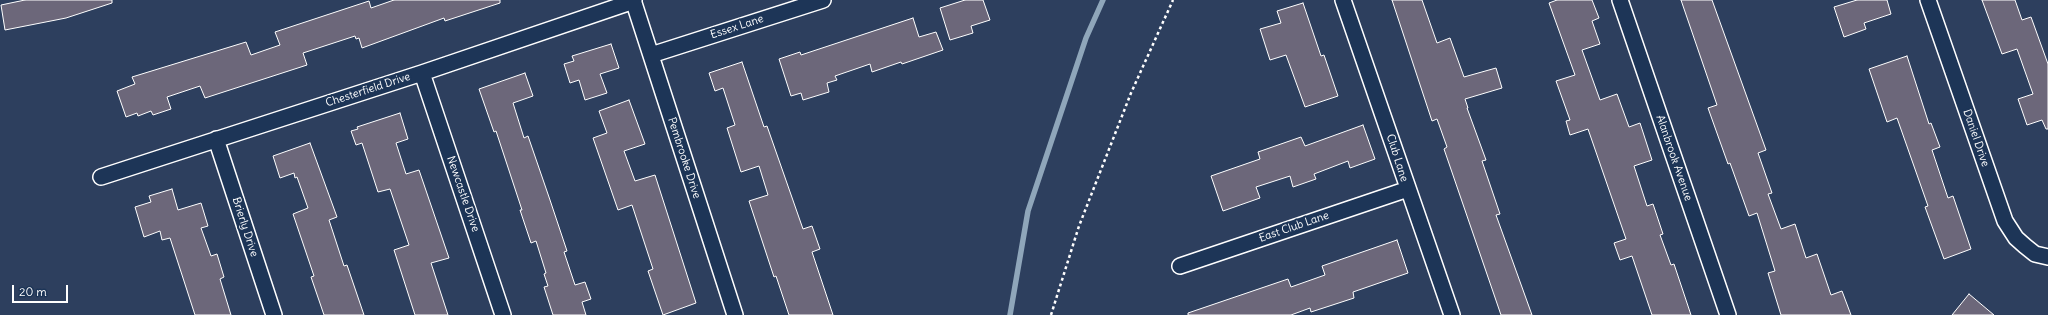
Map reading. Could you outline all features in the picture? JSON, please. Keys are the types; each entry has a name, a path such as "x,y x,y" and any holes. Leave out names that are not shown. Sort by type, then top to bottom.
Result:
{"street":[{"name":"Pembrooke Drive","path":"634,0 735,315"},
{"name":"Chesterfield Drive","path":"101,176 422,73 634,0"},
{"name":"Essex Lane","path":"651,55 823,0"},
{"name":"Club Lane","path":"1343,0 1452,315"},
{"name":"Alanbrook Avenue","path":"1620,0 1728,315"},
{"name":"Daniel Drive","path":"1928,0 2005,221 2016,238 2025,246 2035,254 2048,257"},
{"name":"Newcastle Drive","path":"422,73 503,315"},
{"name":"Brierly Drive","path":"216,139 274,315"},
{"name":"East Club Lane","path":"1180,266 1408,189"}],"path":[{"path":"1051,315 1079,226 1131,93 1173,0"}],"building":[{"path":"25,0 112,0 112,3 66,18 5,30 1,5"},
{"path":"394,0 500,0 500,3 445,21 444,18 362,48 359,38 356,39 355,36 303,53 307,65 205,98 200,86 167,97 171,109 153,115 151,111 138,116 137,113 126,117 117,91 135,84 132,77 246,42 251,55 280,45 275,32 369,1 371,8"},
{"path":"965,0 983,0 990,20 971,26 973,33 950,40 940,8"},
{"path":"1392,0 1422,0 1437,43 1450,38 1464,77 1496,68 1502,88 1465,99 1486,160 1482,161 1500,214 1496,215 1532,315 1501,315 1444,149 1447,147 1437,119 1432,121"},
{"path":"1557,0 1592,0 1599,18 1592,21 1600,44 1582,50 1600,100 1617,94 1629,127 1640,123 1652,160 1634,166 1647,206 1653,204 1663,234 1660,235 1671,265 1674,264 1691,315 1652,315 1632,256 1620,260 1614,243 1626,239 1588,129 1570,135 1566,121 1570,120 1556,81 1575,75 1549,3"},
{"path":"1681,0 1712,0 1766,150 1758,153 1772,193 1768,194 1781,229 1795,224 1806,258 1817,254 1831,295 1842,291 1851,315 1781,315 1768,273 1775,271 1757,213 1749,216 1708,108 1717,105"},
{"path":"1857,0 1887,0 1891,14 1864,23 1866,29 1844,37 1834,7"},
{"path":"1982,0 2015,0 2022,20 2031,17 2048,64 2048,129 2046,129 2042,120 2027,125 2018,99 2033,94 2017,49 2002,54"},
{"path":"1303,3 1321,56 1324,55 1338,96 1305,107 1286,55 1270,60 1260,29 1281,23 1277,11"},
{"path":"913,18 919,37 936,32 943,50 902,64 901,62 872,72 870,64 835,76 837,80 827,83 829,92 803,100 801,93 791,96 779,59 800,52 801,55"},
{"path":"611,44 619,68 600,74 607,93 585,100 579,80 570,83 564,64 574,61 572,56"},
{"path":"1907,56 1929,124 1931,123 1940,147 1932,150 1948,198 1953,196 1971,249 1944,259 1925,207 1928,206 1897,118 1887,122 1869,69"},
{"path":"742,62 764,127 767,126 803,229 812,226 820,249 812,252 833,315 789,315 776,276 774,277 749,201 768,195 759,166 741,172 727,128 735,125 723,88 715,91 709,73"},
{"path":"525,73 533,96 513,103 524,138 528,136 550,200 567,251 564,252 575,285 585,282 591,299 582,302 586,315 553,315 544,287 548,286 544,274 546,273 536,241 531,243 520,210 522,210 496,131 494,132 479,89"},
{"path":"629,100 645,144 624,151 635,181 655,175 696,303 663,315 648,271 653,269 632,205 618,210 593,138 607,133 599,111"},
{"path":"400,113 408,139 396,143 406,174 419,170 449,258 431,263 448,315 415,315 394,250 409,245 390,189 378,192 362,143 356,145 351,131 358,129 357,127"},
{"path":"1363,125 1375,159 1350,168 1348,161 1314,174 1316,179 1293,187 1290,176 1256,187 1260,198 1223,211 1211,176 1260,159 1258,152 1301,137 1305,146"},
{"path":"310,143 337,217 329,220 344,266 347,265 364,315 324,315 311,277 314,276 293,214 308,208 297,177 295,178 294,173 280,178 273,156"},
{"path":"172,189 178,210 201,203 208,226 201,228 211,256 217,254 224,277 220,279 231,315 195,315 170,238 162,240 160,231 144,237 135,207 151,202 149,196"},
{"path":"1397,240 1408,273 1353,292 1354,298 1311,312 1310,308 1291,315 1188,315 1188,313 1288,279 1291,287 1325,275 1322,266"},
{"path":"1969,294 1994,315 1952,315"}],"waterway":[{"path":"1010,315 1028,211 1086,38 1103,0"}]}
